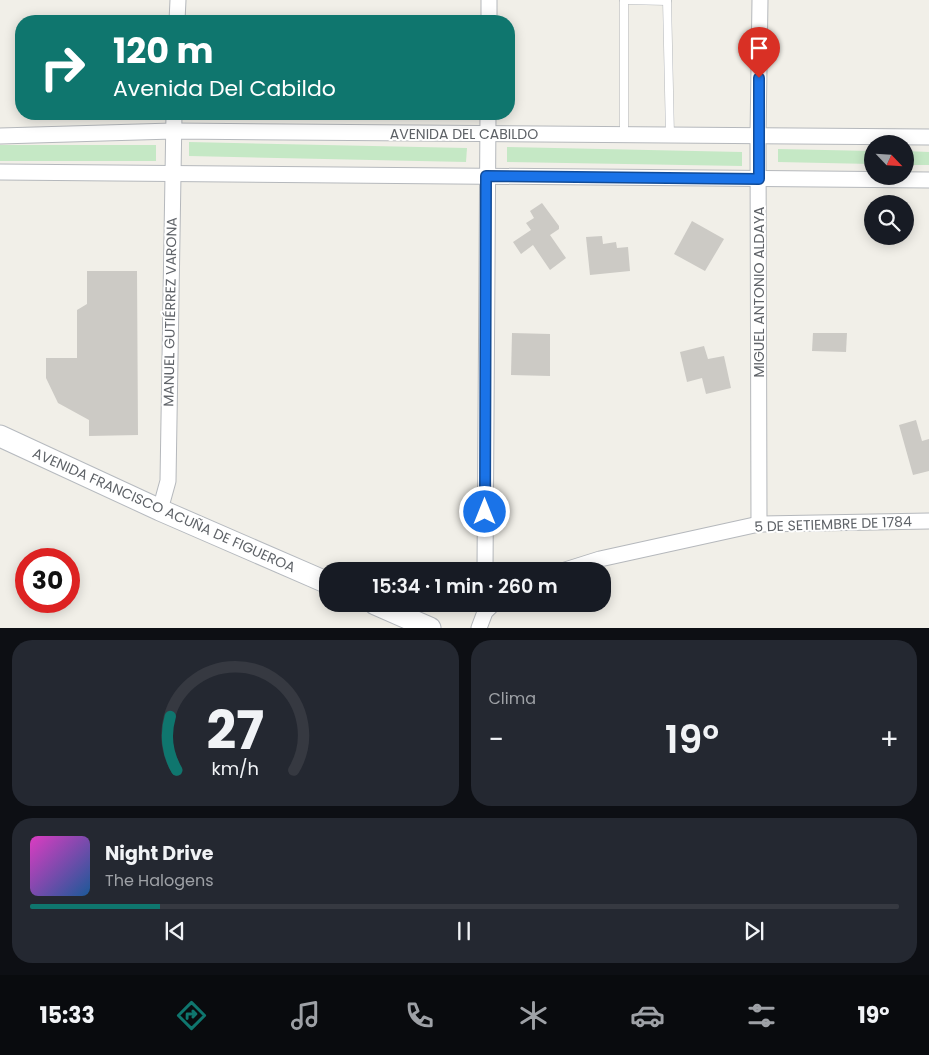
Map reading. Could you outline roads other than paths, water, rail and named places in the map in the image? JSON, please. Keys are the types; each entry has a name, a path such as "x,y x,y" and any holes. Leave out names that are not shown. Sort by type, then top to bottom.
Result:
{"street":[{"path":"177,15 178,0"},
{"path":"489,0 489,15"},
{"name":"MIGUEL ANTONIO ALDAYA","path":"759,524 758,136 760,0"},
{"name":"MANUEL GUTIÉRREZ VARONA","path":"160,510 168,482 174,120"},
{"path":"485,562 486,176 488,120"},
{"name":"AVENIDA DEL CABILDO","path":"0,136 173,131 929,137"},
{"path":"0,172 929,180"},
{"name":"AVENIDA FRANCISCO ACUÑA DE FIGUEROA","path":"0,436 160,510 319,579"},
{"name":"5 DE SETIEMBRE DE 1784","path":"588,562 759,524 929,521"},
{"path":"393,612 430,628"},
{"path":"478,628 485,612"}],"lane":[{"path":"624,135 624,0 667,0 670,135"}]}
